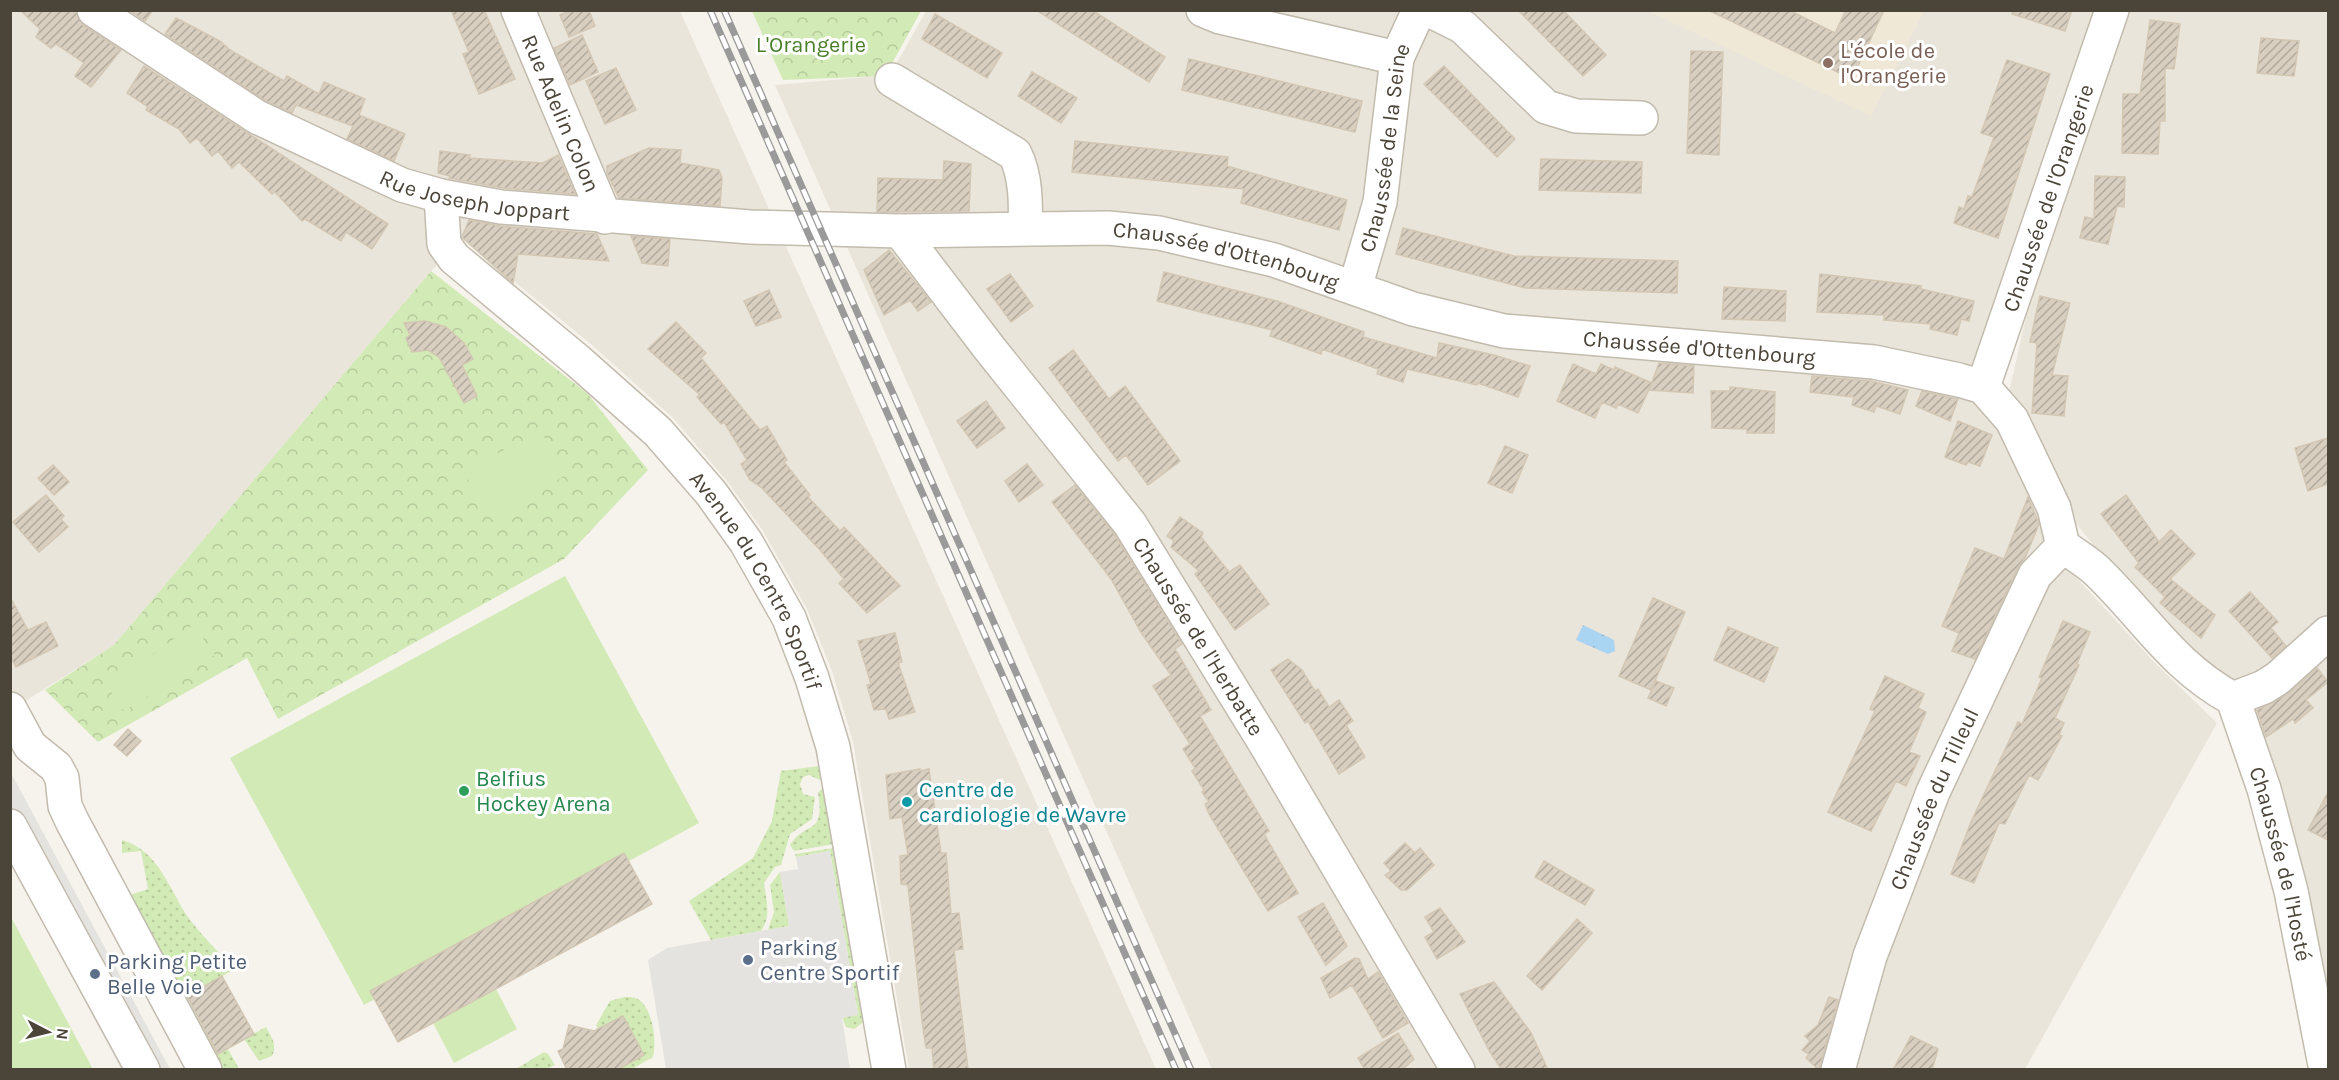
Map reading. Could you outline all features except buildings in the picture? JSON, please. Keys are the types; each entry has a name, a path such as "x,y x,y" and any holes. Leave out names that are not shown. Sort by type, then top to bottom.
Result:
{"street":[{"name":"Rue Joseph Joppart","path":"94,10 257,117 402,185 441,196 501,207 605,217 750,227 900,231"},
{"name":"Rue Adelin Colon","path":"518,10 605,217"},
{"path":"1203,10 1220,17 1397,58"},
{"name":"Chaussée de la Seine","path":"1355,288 1380,202 1397,58 1419,10"},
{"path":"1429,10 1463,27 1545,107 1576,116 1641,118"},
{"name":"Chaussée de l'Orangerie","path":"1983,387 2112,10"},
{"path":"892,80 1015,154 1020,164 1026,204 1024,228"},
{"name":"Avenue du Centre Sportif","path":"441,196 444,244 454,258 579,361 658,432 711,493 746,542 789,618 812,678 833,747 889,1070"},
{"name":"Chaussée d'Ottenbourg","path":"900,231 1108,228 1159,233 1230,248 1444,318 1504,331 1874,362 1983,387"},
{"name":"Chaussée de l'Herbatte","path":"900,231 990,349 1130,524 1266,743 1458,1070"},
{"path":"1983,387 2012,420 2054,508 2063,546 2099,572 2194,675 2233,699 2264,687 2278,678 2328,633"},
{"name":"Chaussée du Tilleul","path":"1838,1070 1870,956 1933,792 2035,575 2063,546"},
{"name":"Chaussée de l'Hosté","path":"2233,699 2264,789 2291,891 2302,937 2326,1070"},
{"path":"10,709 30,746 56,767 62,778 65,806 72,821 205,1070"},
{"path":"10,826 143,1070"}],"shaded area":[{"path":"10,11 680,11 1156,1069 909,1069 853,742 832,671 807,609 763,531 727,481 673,418 592,345 462,239 431,271 114,645 16,707 10,697"},
{"path":"926,11 2109,11 2000,346 2003,408 2039,499 2041,531 2073,574 2156,664 2217,723 2025,1069 1212,1069 775,85 890,75"},
{"name":"L'école de l'Orangerie","path":"1648,11 1924,11 1871,116"},
{"path":"2124,11 2328,11 2328,1029 2224,686 2133,594 2065,510 2009,392 2030,300"},
{"name":"Parking Petite Belle Voie","path":"10,771 170,1069 121,1069 11,862"},
{"name":"Parking Centre Sportif","path":"830,851 858,1015 842,1018 850,1069 666,1069 648,960 667,948 789,926 780,872 798,869 796,857"}],"green space":[{"name":"L'Orangerie","path":"752,11 921,11 885,76 783,80"},
{"path":"431,271 588,394 648,470 564,559 278,719 247,658 98,742 45,690 114,645"},
{"path":"541,431 564,476 491,519 463,471"},
{"name":"Belfius Hockey Arena","path":"565,576 699,823 364,1005 230,758"},
{"path":"193,625 215,655 124,711 108,687"},
{"path":"819,766 822,781 809,775 803,777 800,784 803,794 815,797 812,819 790,834 781,865 775,867 764,883 767,914 761,931 711,940 689,901 753,858 772,821 781,771"},
{"path":"824,786 834,844 794,851 790,845 796,837 817,822 820,807 818,793"},
{"path":"122,840 135,845 155,862 190,920 235,969 186,996 218,1054 228,1049 239,1069 217,1069 124,897 148,889 141,851 122,853"},
{"path":"834,848 865,1021 854,1029 846,1027 842,1017 858,1014 830,851 796,857 795,854"},
{"path":"780,872 789,926 768,930 774,912 770,885"},
{"path":"11,917 93,1069 11,1069"},
{"path":"496,989 517,1029 454,1063 433,1023"},
{"path":"624,997 636,998 643,1003 650,1017 654,1034 653,1057 632,1069 620,1068 623,1016 598,1029 596,1025 610,1001"},
{"path":"266,1027 273,1041 274,1052 272,1056 259,1061 244,1039"},
{"path":"544,1052 555,1065 547,1069 516,1069"}],"water":[{"path":"1583,625 1614,640 1615,651 1608,654 1576,640"}],"railway":[{"path":"710,10 1176,1070"},
{"path":"724,10 1191,1070"}],"place":[{"name":"L'école de l'Orangerie","path":"1828,63"},
{"name":"Belfius Hockey Arena","path":"464,791"},
{"name":"Centre de cardiologie de Wavre","path":"907,802"},
{"name":"Parking Centre Sportif","path":"748,960"},
{"name":"Parking Petite Belle Voie","path":"95,974"}]}
